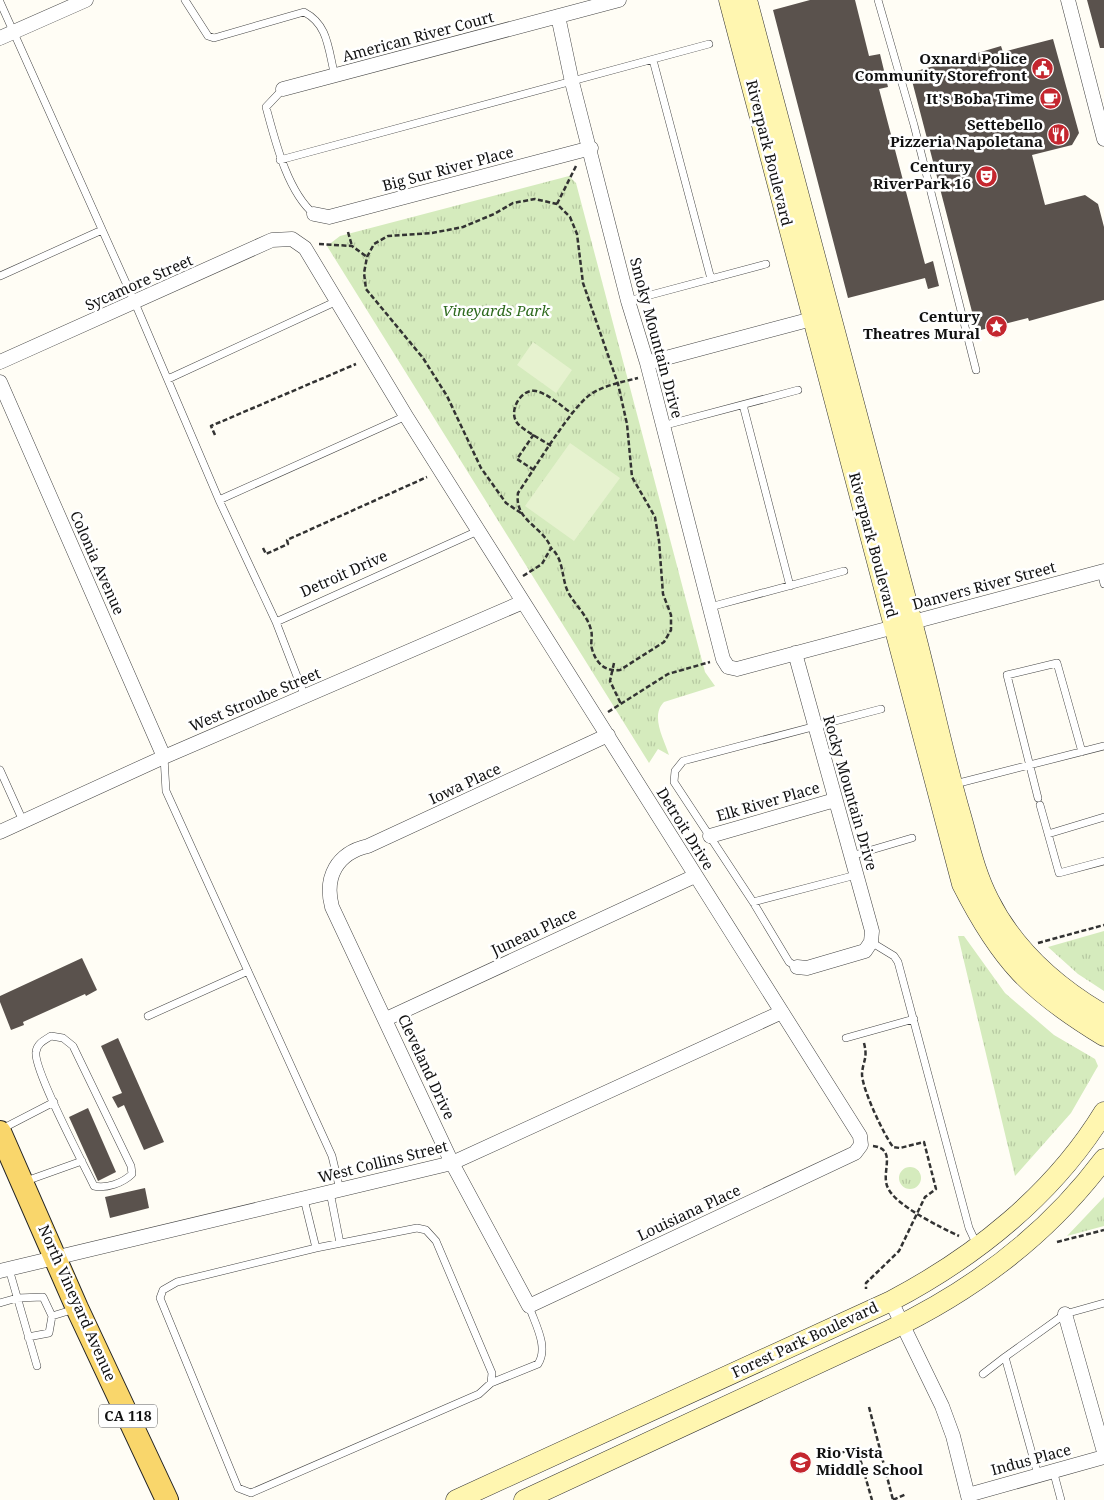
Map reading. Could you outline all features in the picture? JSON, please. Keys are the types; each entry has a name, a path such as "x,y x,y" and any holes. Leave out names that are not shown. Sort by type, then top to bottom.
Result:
{"main road":[{"name":"North Vineyard Avenue","path":"0,1131 77,1308 167,1500"}],"street":[{"path":"0,38 86,0"},
{"name":"American River Court","path":"283,89 619,0"},
{"name":"Riverpark Boulevard","path":"729,0 812,320 976,869 989,900 1010,934 1046,974 1076,998 1104,1015"},
{"name":"Riverpark Boulevard","path":"747,0 903,624 962,884 1000,950 1027,980 1060,1009 1104,1036"},
{"path":"1068,0 1104,139"},
{"name":"Smoky Mountain Drive","path":"558,16 572,82 591,148 628,301 648,369 726,663"},
{"name":"Big Sur River Place","path":"314,214 329,217 591,148"},
{"name":"Sycamore Street","path":"0,362 272,240 292,239"},
{"name":"Detroit Drive","path":"292,239 305,248 406,416 480,530 510,583 524,602 860,1136 861,1145"},
{"path":"648,369 812,320"},
{"name":"Colonia Avenue","path":"0,382 164,757"},
{"name":"Danvers River Street","path":"726,663 737,669 903,624 1103,576"},
{"name":"West Stroube Street","path":"0,832 164,757 524,602"},
{"name":"Rocky Mountain Drive","path":"795,652 872,931 871,942"},
{"name":"Iowa Place","path":"338,864 352,852 608,735"},
{"name":"Elk River Place","path":"710,836 835,800"},
{"name":"Cleveland Drive","path":"338,864 329,881 329,894 332,906 386,1018 452,1163 529,1306"},
{"name":"Juneau Place","path":"386,1018 695,876"},
{"path":"797,967 807,968 865,951 871,942"},
{"name":"West Collins Street","path":"4,1270 452,1163 782,1012"},
{"name":"Forest Park Boulevard","path":"456,1500 891,1301 930,1279 978,1247 1043,1189 1083,1143 1104,1112"},
{"name":"Louisiana Place","path":"529,1306 855,1152 861,1145"},
{"name":"Forest Park Boulevard","path":"524,1500 902,1324 972,1284 1028,1241 1079,1190 1104,1159"},
{"path":"891,1301 942,1406 953,1436 968,1497"},
{"path":"1065,1314 1104,1452"},
{"name":"Indus Place","path":"968,1497 1053,1470 1104,1457"}],"lane":[{"path":"185,0 208,36 214,38 304,12 322,25 335,76"},
{"path":"878,0 914,125 976,370"},
{"path":"0,2 168,378 219,500 276,622 305,696"},
{"path":"280,160 709,44"},
{"path":"653,60 710,279"},
{"path":"283,89 266,107 280,160 306,205 314,214"},
{"path":"0,276 102,230"},
{"path":"628,301 766,264"},
{"path":"168,378 337,301"},
{"path":"662,426 798,390"},
{"path":"744,405 790,586"},
{"path":"219,500 406,416"},
{"name":"Detroit Drive","path":"276,622 480,530"},
{"path":"710,608 844,571"},
{"path":"1082,752 1057,663 1008,675 1029,767 1058,873 1104,861"},
{"path":"797,967 789,962 753,902 674,782 675,771 683,761 881,709"},
{"path":"952,785 1029,767 1104,746"},
{"path":"164,757 166,791 332,1156 340,1243"},
{"path":"0,770 23,822"},
{"path":"1048,834 1104,817"},
{"path":"851,856 912,838"},
{"path":"753,902 856,875"},
{"path":"871,942 894,956 898,962 969,1228 978,1247"},
{"path":"148,1016 248,971"},
{"path":"846,1038 914,1020"},
{"path":"52,1036 63,1038 73,1046 131,1166 132,1174 126,1179 102,1188 94,1186 54,1102 39,1073 36,1052 40,1043 52,1036"},
{"path":"0,1131 54,1102"},
{"path":"23,1182 82,1161"},
{"path":"304,1198 316,1248"},
{"path":"491,1383 492,1373 432,1236 426,1230 417,1228 316,1248 177,1282 163,1290 160,1298 238,1488 244,1492 251,1493 479,1394 491,1383 538,1364 542,1357 542,1343 529,1306"},
{"path":"4,1270 17,1298 37,1366"},
{"path":"0,1303 17,1298 43,1297 52,1316 49,1333 28,1337"},
{"path":"983,1374 1065,1314 1104,1303"},
{"path":"52,1316 77,1308"},
{"path":"1005,1357 1038,1475"},
{"path":"1053,1470 1061,1500"}],"path":[{"path":"557,204 578,163"},
{"path":"535,198 557,204 570,217 577,234 582,283 618,384 627,424 632,476 655,517 663,594 672,614 671,630 664,642 620,670 612,671 601,667 591,648 591,630 587,619 570,596 558,554 521,514 506,504 481,468 447,396 423,358 366,289 364,273 367,257 374,244 388,236 463,227 494,214 513,203 535,198"},
{"path":"348,232 352,246"},
{"path":"305,248 322,242 352,246 367,257"},
{"path":"216,435 211,426 356,364"},
{"path":"521,514 518,508 518,493 573,414 588,396 599,389 618,384 648,369"},
{"path":"551,446 518,424 514,410 519,399 529,391 542,393 573,414"},
{"path":"534,434 517,459 534,470"},
{"path":"263,548 266,554 288,544 287,540 427,477"},
{"path":"510,583 542,564 550,554 551,548"},
{"path":"614,663 610,681 621,704"},
{"path":"597,718 621,704 651,682 668,674 726,663"},
{"path":"1038,943 1104,925"},
{"path":"866,1289 866,1283 899,1252 926,1197 936,1189 924,1142 900,1148 894,1146 871,1106 862,1074 867,1056 864,1042 872,1040"},
{"path":"861,1145 883,1150 889,1161 886,1171 887,1187 899,1200 934,1224 960,1236"},
{"path":"1057,1242 1104,1230"},
{"path":"869,1407 893,1500 906,1494"},
{"path":"840,1453 857,1448 872,1500"}],"green space":[{"name":"Vineyards Park","path":"569,176 576,183 705,672 715,686 664,702 658,714 658,721 669,755 658,749 649,763 327,246 340,236"},
{"path":"533,342 572,370 556,393 517,365"},
{"path":"570,443 620,478 574,541 525,506"},
{"path":"1104,931 1104,991 1078,974 1048,947"},
{"path":"958,936 964,936 1005,993 1054,1035 1095,1059 1098,1066 1071,1113 1015,1176"},
{"path":"910,1167 918,1170 921,1178 918,1186 910,1189 902,1186 899,1178 902,1170"},
{"path":"1104,1197 1104,1226 1067,1236"}],"building":[{"path":"810,0 855,0 869,56 880,54 888,87 879,89 925,264 933,261 939,286 928,289 925,278 848,298 773,10"},
{"path":"1087,0 1104,0 1104,48 1100,48"},
{"name":"Century RiverPark 16","path":"1053,39 1079,133 1072,145 1032,155 1045,205 1085,195 1098,204 1104,227 1104,300 1029,321 1028,318 977,331 910,73 1001,46 1003,52"},
{"path":"82,958 97,990 23,1022 24,1025 11,1030 0,1002 0,996"},
{"path":"118,1038 164,1142 144,1150 124,1105 118,1108 112,1097 122,1093 101,1046"},
{"path":"88,1108 116,1172 98,1181 69,1117"},
{"path":"145,1188 149,1208 110,1218 105,1197"}],"place":[{"name":"Oxnard Police Community Storefront","path":"1043,68"},
{"name":"It's Boba Time","path":"1050,99"},
{"name":"Settebello Pizzeria Napoletana","path":"1059,134"},
{"name":"Century RiverPark 16","path":"987,176"},
{"name":"Century Theatres Mural","path":"996,326"},
{"name":"Rio Vista Middle School","path":"800,1462"}]}
